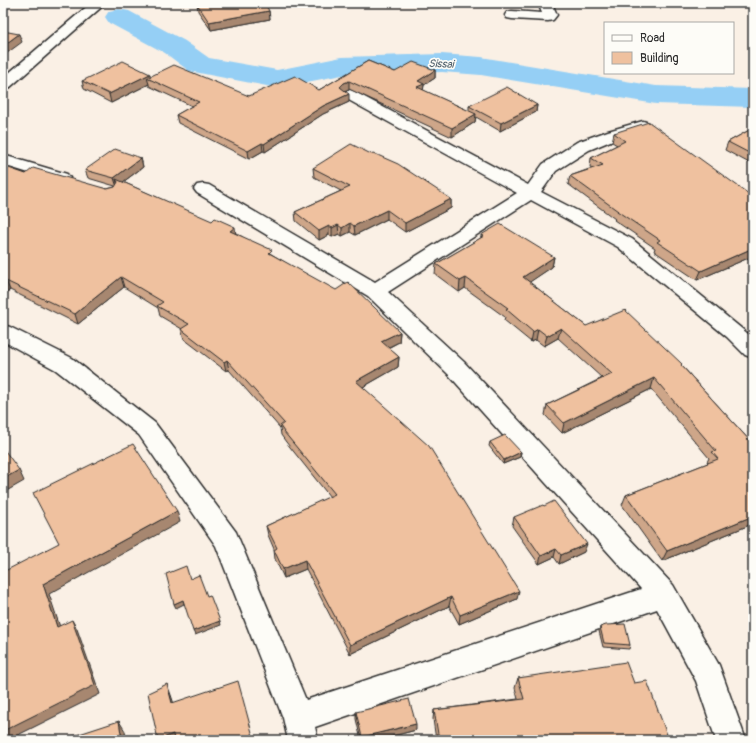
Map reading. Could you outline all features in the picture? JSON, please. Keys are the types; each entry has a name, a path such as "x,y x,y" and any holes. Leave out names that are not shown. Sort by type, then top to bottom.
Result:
{"street":[{"path":"3,86 84,14 99,3"},
{"path":"512,16 548,17 550,15 545,3"},
{"path":"350,95 625,243 744,329 753,350"},
{"path":"375,291 530,193 542,180 549,168 583,146 614,134 649,124"},
{"path":"3,160 79,183"},
{"path":"203,189 375,291 456,368 663,594 709,675 731,740"},
{"path":"3,332 64,364 148,429 226,540 301,729 663,594"}],"building":[{"path":"265,3 269,11 209,22 197,4"},
{"path":"3,31 19,34 3,46"},
{"path":"123,61 150,74 109,94 82,81"},
{"path":"368,61 395,72 413,62 435,70 418,81 424,84 417,87 476,114 452,128 349,81 340,87 349,94 323,106 264,144 262,143 248,151 176,115 199,102 147,78 174,65 249,96 295,76 319,90"},
{"path":"507,87 537,105 501,123 469,106"},
{"path":"649,122 753,197 753,248 701,271 657,242 660,240 617,211 570,176 603,165 591,158 625,141 614,133"},
{"path":"753,128 753,155 728,142"},
{"path":"351,144 371,154 373,153 398,164 451,199 405,223 387,210 354,226 350,223 342,228 338,225 332,228 329,226 319,231 295,212 350,187 313,168"},
{"path":"115,149 141,158 114,178 85,170"},
{"path":"3,166 26,174 33,168 107,189 115,187 118,182 116,179 212,221 215,218 235,227 230,231 272,250 269,253 336,290 348,282 400,332 381,341 399,357 356,381 429,446 519,591 460,615 451,597 350,645 305,560 283,569 274,550 277,548 266,526 335,494 284,432 280,426 284,423 227,360 224,362 181,329 189,324 157,306 163,302 121,277 75,314 6,281 3,283"},
{"path":"500,224 554,257 523,277 586,326 625,310 682,364 681,365 751,442 753,441 753,516 667,551 626,495 718,459 712,452 716,451 654,378 564,423 547,405 612,374 561,328 547,336 538,329 533,332 506,309 508,308 466,278 460,281 436,264 484,236 481,235"},
{"path":"505,435 521,452 504,460 490,442"},
{"path":"133,444 177,511 43,584 57,627 72,620 95,685 3,731 3,572 59,543 33,493"},
{"path":"3,448 19,470 3,479"},
{"path":"554,501 587,544 561,555 556,549 541,556 514,517"},
{"path":"186,566 190,579 199,575 207,596 210,595 220,621 193,631 183,600 174,604 166,574"},
{"path":"625,624 630,645 604,643 600,627 606,625"},
{"path":"626,662 634,683 647,681 669,740 439,740 434,710 524,699 518,678"},
{"path":"238,681 254,740 174,740 173,734 158,740 148,693 167,684 172,703"},
{"path":"409,699 416,724 362,737 356,712"},
{"path":"119,721 122,740 61,740"}],"waterway":[{"name":"Sissai","path":"119,17 175,47 200,65 277,79 342,66 442,63 481,66 656,95 753,98"}]}
